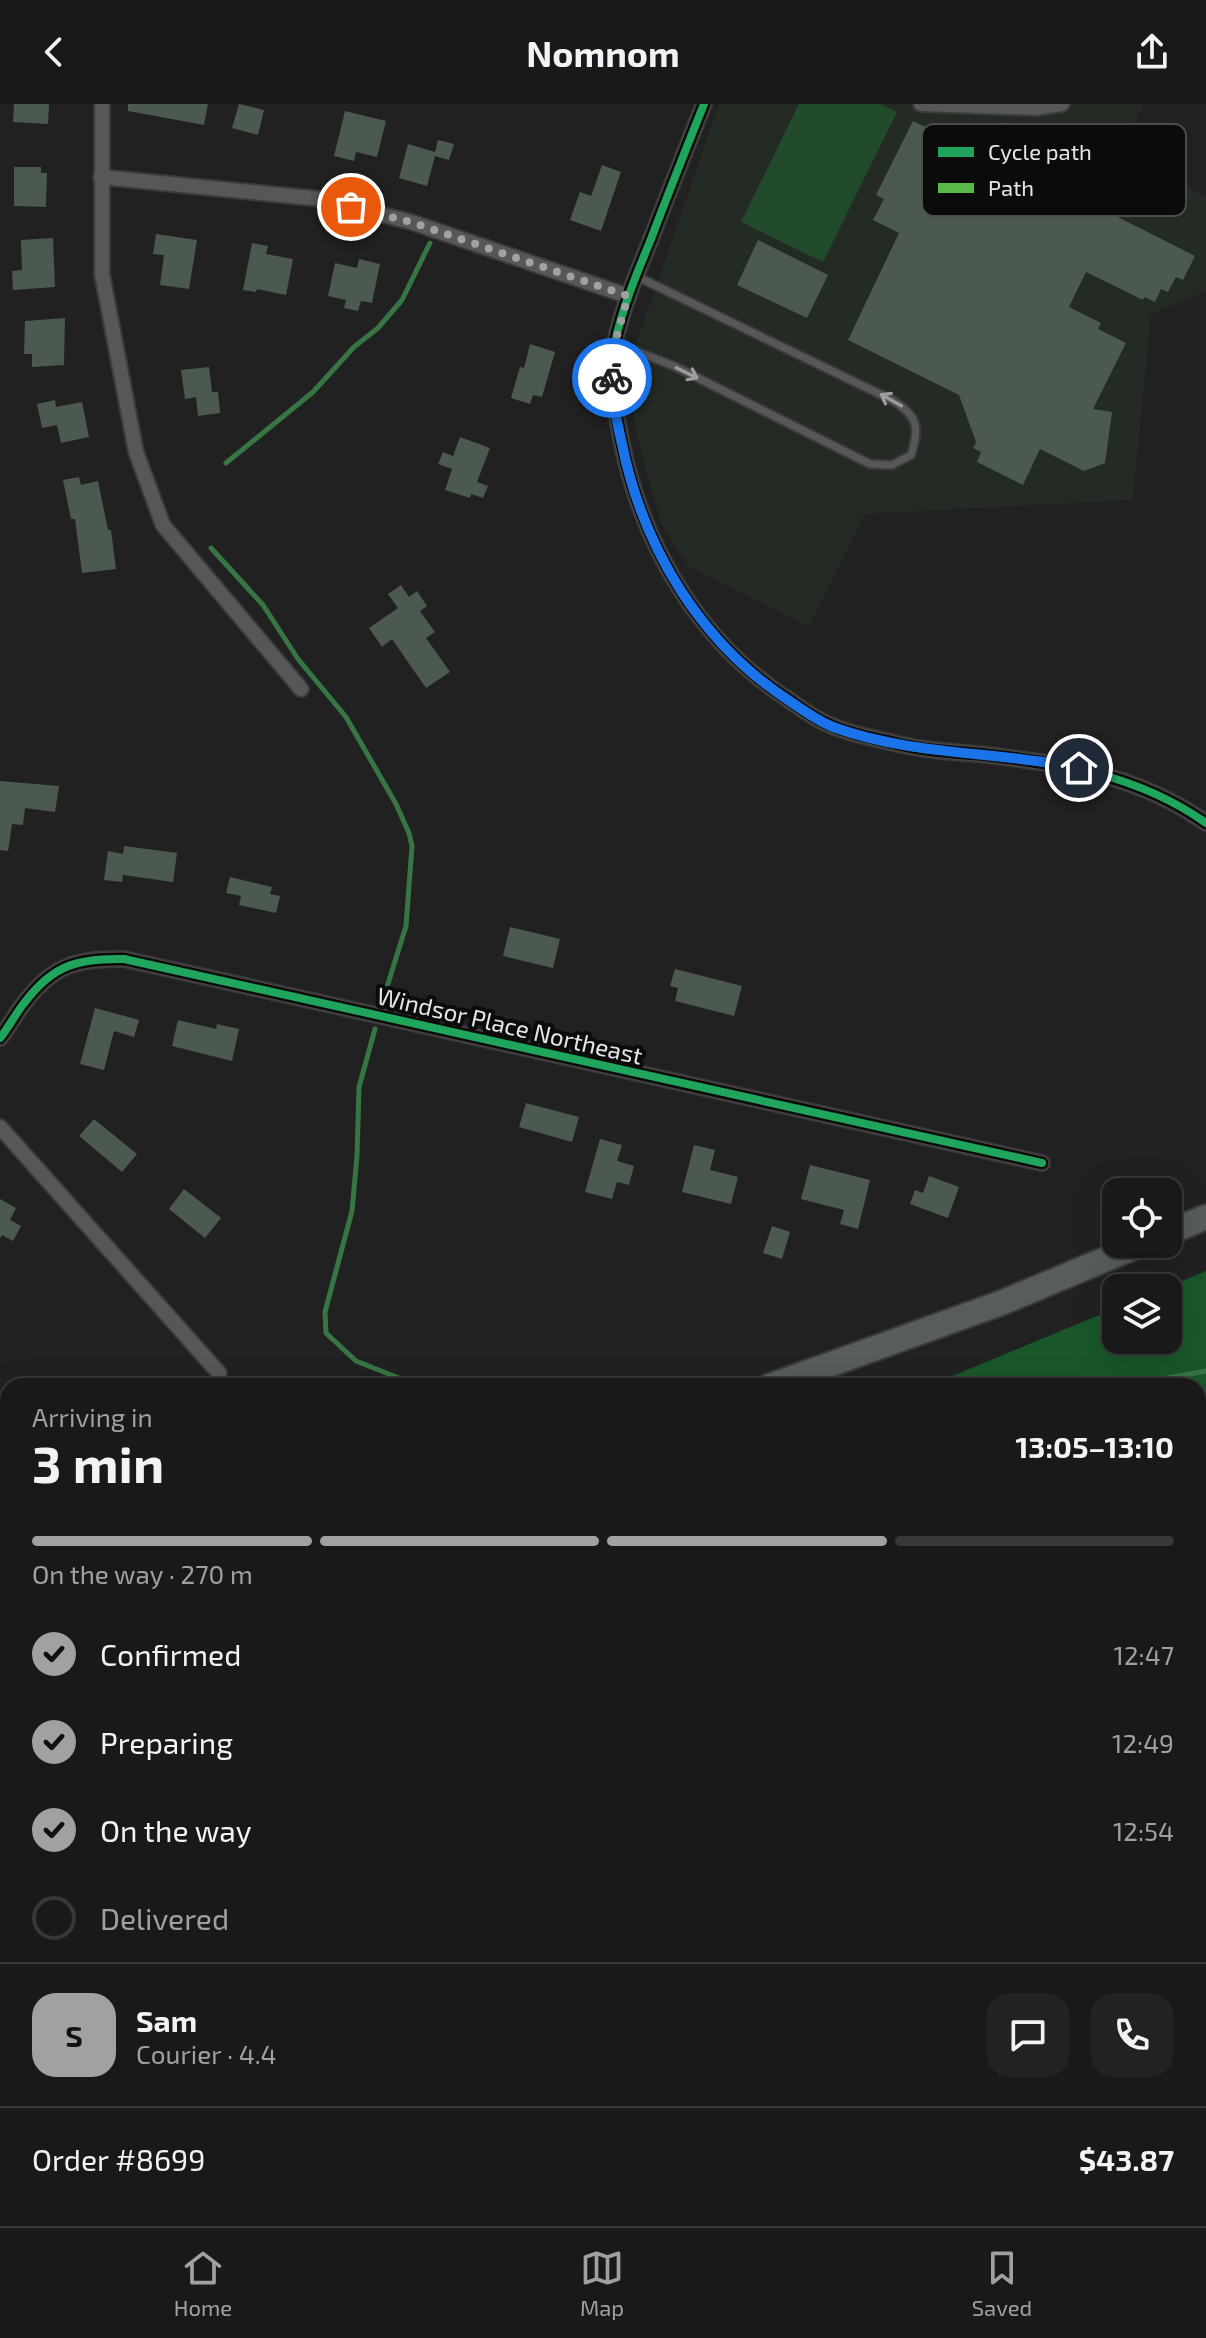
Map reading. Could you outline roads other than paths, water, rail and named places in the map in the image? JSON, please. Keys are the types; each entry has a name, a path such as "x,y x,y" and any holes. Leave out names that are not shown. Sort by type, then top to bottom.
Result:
{"main road":[{"path":"1182,1227 1206,1217"},
{"path":"792,1378 1001,1303 1109,1258"}],"street":[{"path":"102,104 102,274 136,452 163,525 301,689"},
{"path":"704,104 628,296 615,343 612,396 628,473 655,548 687,602 714,635 768,687 833,727 897,744 1051,762 1106,774 1182,805 1206,823"},
{"path":"921,104 1036,108 1062,104"},
{"path":"101,177 321,199 411,222 628,296"},
{"name":"Windsor Place Northeast","path":"0,1038 24,1002 47,976 82,961 124,959 1042,1163"},
{"path":"0,1127 219,1373"}],"lane":[{"path":"615,343 674,366 870,464 892,465 911,455 917,435 909,411 636,276"}],"waterway":[{"path":"226,463 313,392 354,347 378,328 402,300 430,243"},
{"path":"211,548 263,605 298,659 346,717 396,804 409,833 412,846 406,926 382,1003"},
{"path":"375,1029 359,1087 352,1211 325,1312 326,1333 356,1361 399,1378"},
{"path":"1167,1378 1206,1371"}]}
